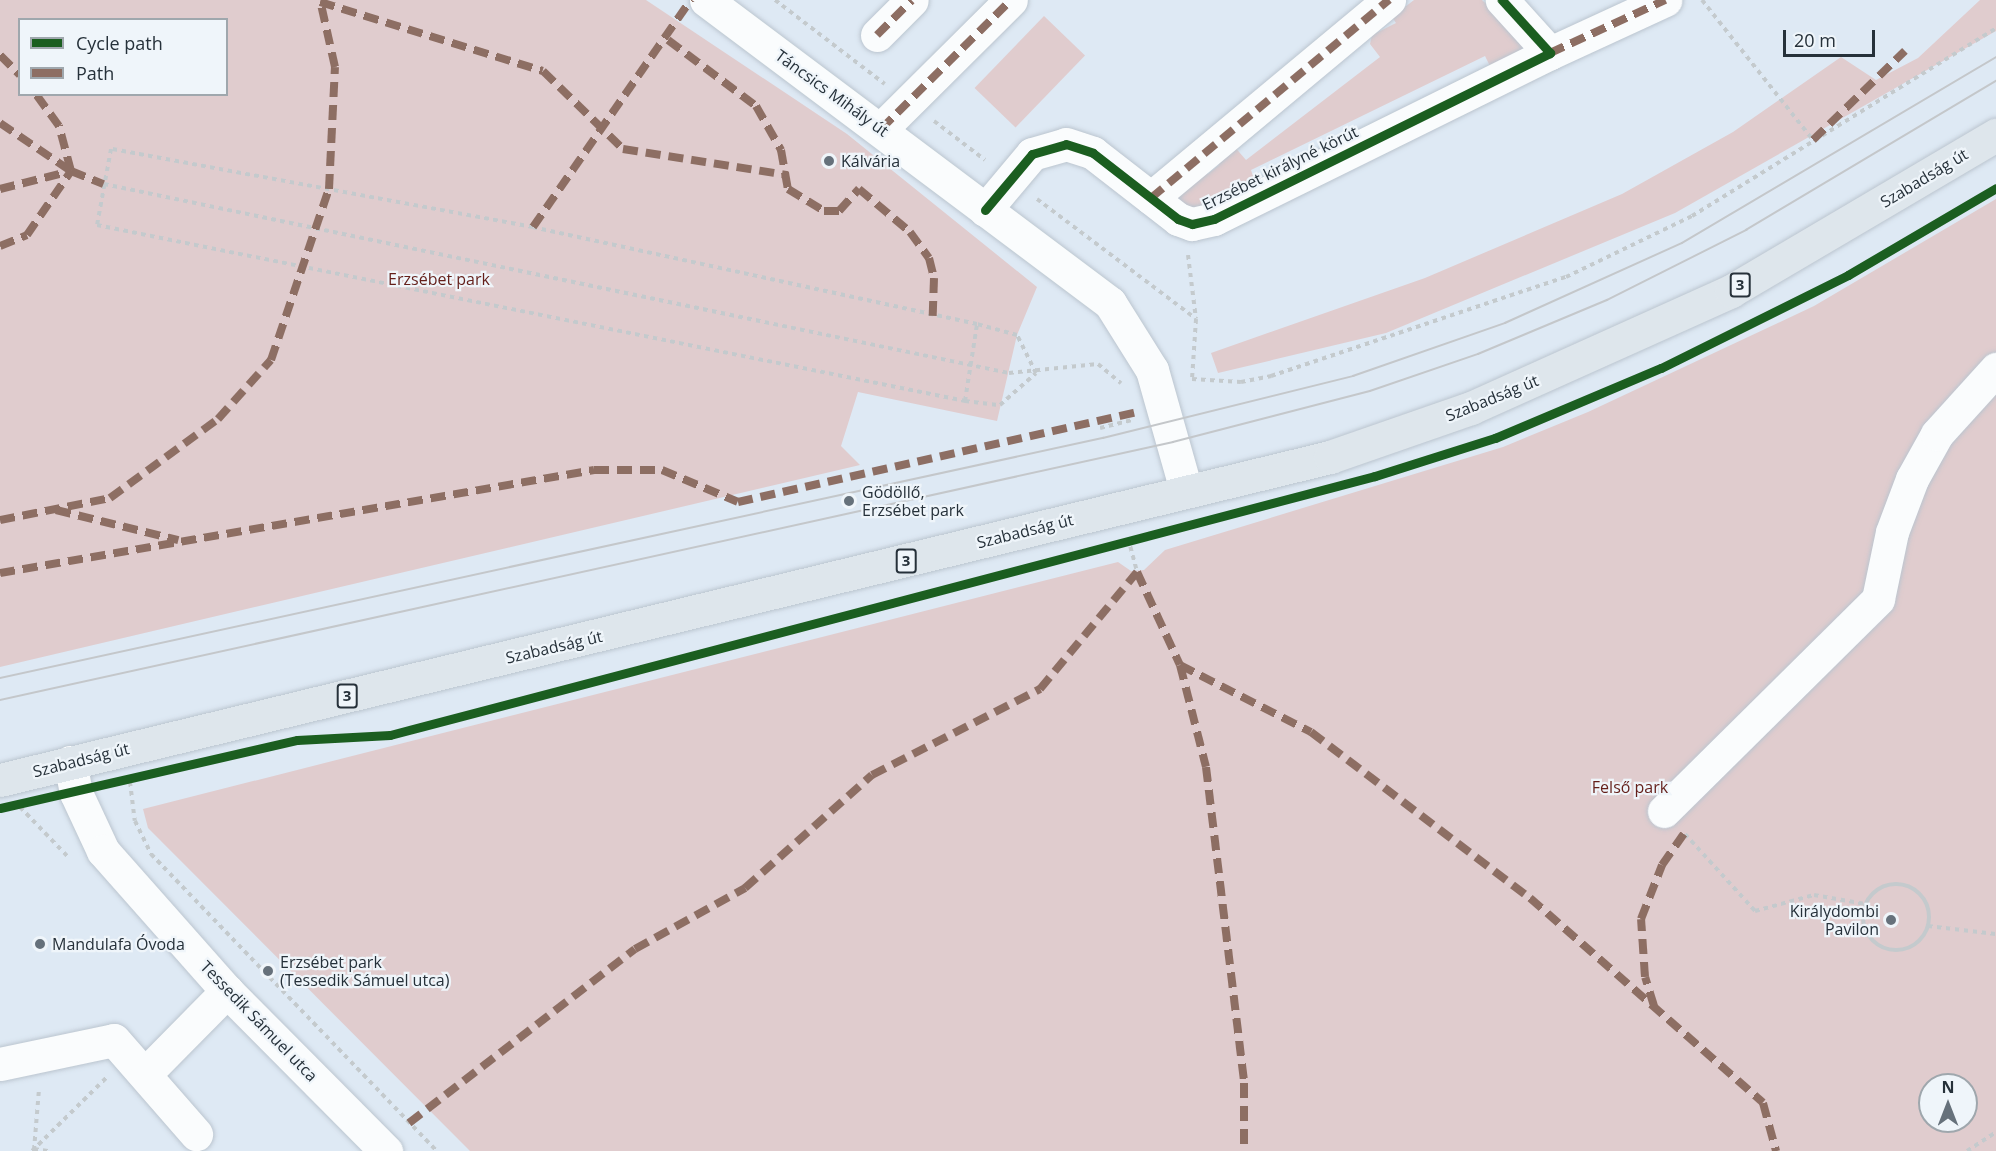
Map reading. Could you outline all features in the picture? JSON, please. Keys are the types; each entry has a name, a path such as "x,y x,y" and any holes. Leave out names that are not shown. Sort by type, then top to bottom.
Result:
{"main road":[{"name":"Szabadság út","path":"4,793 1186,490 1330,456 1471,408 1575,364 1731,291 1996,135"}],"street":[{"path":"877,35 912,0"},
{"path":"881,129 1011,0"},
{"path":"1151,198 1389,0"},
{"path":"1503,0 1550,53"},
{"name":"Táncsics Mihály út","path":"709,1 985,210 1089,284 1126,323 1152,370 1186,490"},
{"name":"Erzsébet királyné körút","path":"985,210 1032,154 1054,145 1093,153 1151,198 1192,224 1214,219 1658,2"},
{"path":"1664,811 1878,599 1892,532 1912,479 1937,434 1996,369"},
{"name":"Tessedik Sámuel utca","path":"73,777 103,851 227,991 386,1151"},
{"path":"139,1063 227,991"},
{"path":"0,1064 114,1040 139,1063 196,1134"}],"path":[{"path":"1702,0 1813,140"},
{"path":"1192,224 1187,261 1196,319 1192,379 1241,382 1403,334 1566,277 1692,216 1996,28"},
{"path":"111,149 533,227 977,324 1017,334 1036,373 1000,405 965,401 97,225 111,149"},
{"path":"104,184 972,365 1036,373 1098,364 1132,392"},
{"path":"965,401 977,324"},
{"path":"1100,428 1140,418 1138,412"},
{"path":"1118,546 1141,540"},
{"path":"1130,543 1137,572"},
{"path":"73,777 130,782 141,779"},
{"path":"130,782 135,821 151,854 437,1151"},
{"path":"4,793 29,802"},
{"path":"1664,811 1755,912 1814,895 1865,904"},
{"path":"1907,886 1921,895 1928,926 1920,940 1892,950 1868,934 1865,904 1875,891 1907,886"},
{"path":"1928,926 1996,934"},
{"path":"33,1150 43,1055"},
{"path":"33,1150 139,1063"},
{"path":"1967,1151 1996,1132"},
{"path":"33,1150 48,1151"}],"green space":[{"name":"Erzsébet park","path":"0,0 646,0 847,134 1037,287 1017,335 997,421 858,392 841,446 860,465 0,667"},
{"path":"1414,0 1482,0 1521,37 1523,49 1491,68 1485,56 1251,170 1257,188 1190,210 1177,197 1204,169 1208,174 1219,165 1215,159 1233,145 1246,160 1380,57 1370,44 1372,35 1396,23 1392,17"},
{"path":"1980,0 1996,0 1996,31 1675,213 1386,333 1218,373 1211,353 1425,278 1622,194 1733,132 1841,57 1876,80 1918,58"},
{"path":"1044,16 1085,56 1016,128 975,88"},
{"name":"Felső park","path":"1996,199 1996,1151 470,1151 148,828 143,809 1118,562 1131,571 1144,570 1165,550 1503,447 1588,412 1814,306"}],"tram line":[{"path":"0,678 1103,438 1353,376 1505,323 1682,243 1996,57"},
{"path":"0,700 1173,442 1370,391 1478,354 1607,300 1746,230 1996,81"}],"marked path":[{"path":"0,520 110,498 218,419 271,360 329,189 335,67 320,0"},
{"path":"533,227 691,0"},
{"path":"877,35 912,0"},
{"path":"881,129 1011,0"},
{"path":"1151,198 1389,0"},
{"path":"1550,53 1665,0"},
{"path":"320,2 543,71 623,149 788,175"},
{"path":"668,40 756,106 781,150 788,189 824,211 839,211 859,189 910,232 929,258 934,278 933,316"},
{"path":"1813,140 1905,51"},
{"path":"0,55 18,73"},
{"path":"0,246 27,235 71,171 59,126 37,96"},
{"path":"0,123 71,171 104,184"},
{"path":"0,189 71,171"},
{"path":"0,573 594,470 662,470 738,502 1138,412"},
{"path":"56,510 178,540"},
{"path":"1137,572 1180,665 1206,767 1244,1083 1244,1151"},
{"path":"409,1123 635,949 745,888 872,775 1040,689 1137,572"},
{"path":"1180,665 1311,732 1530,898 1763,1103 1776,1151"},
{"path":"1654,1006 1645,977 1641,919 1662,865 1684,834"}],"cycle path":[{"path":"985,210 1032,154 1066,144 1093,153 1178,219 1192,224 1214,219 1550,53 1502,0"},
{"path":"0,808 297,740 390,735 1375,476 1495,438 1661,368 1848,275 1996,188"}],"place":[{"name":"Kálvária","path":"829,161"},
{"name":"Gödöllő, Erzsébet park","path":"849,501"},
{"name":"Királydombi Pavilon","path":"1891,920"},
{"name":"Mandulafa Óvoda","path":"40,944"},
{"name":"Erzsébet park (Tessedik Sámuel utca)","path":"268,971"}]}
